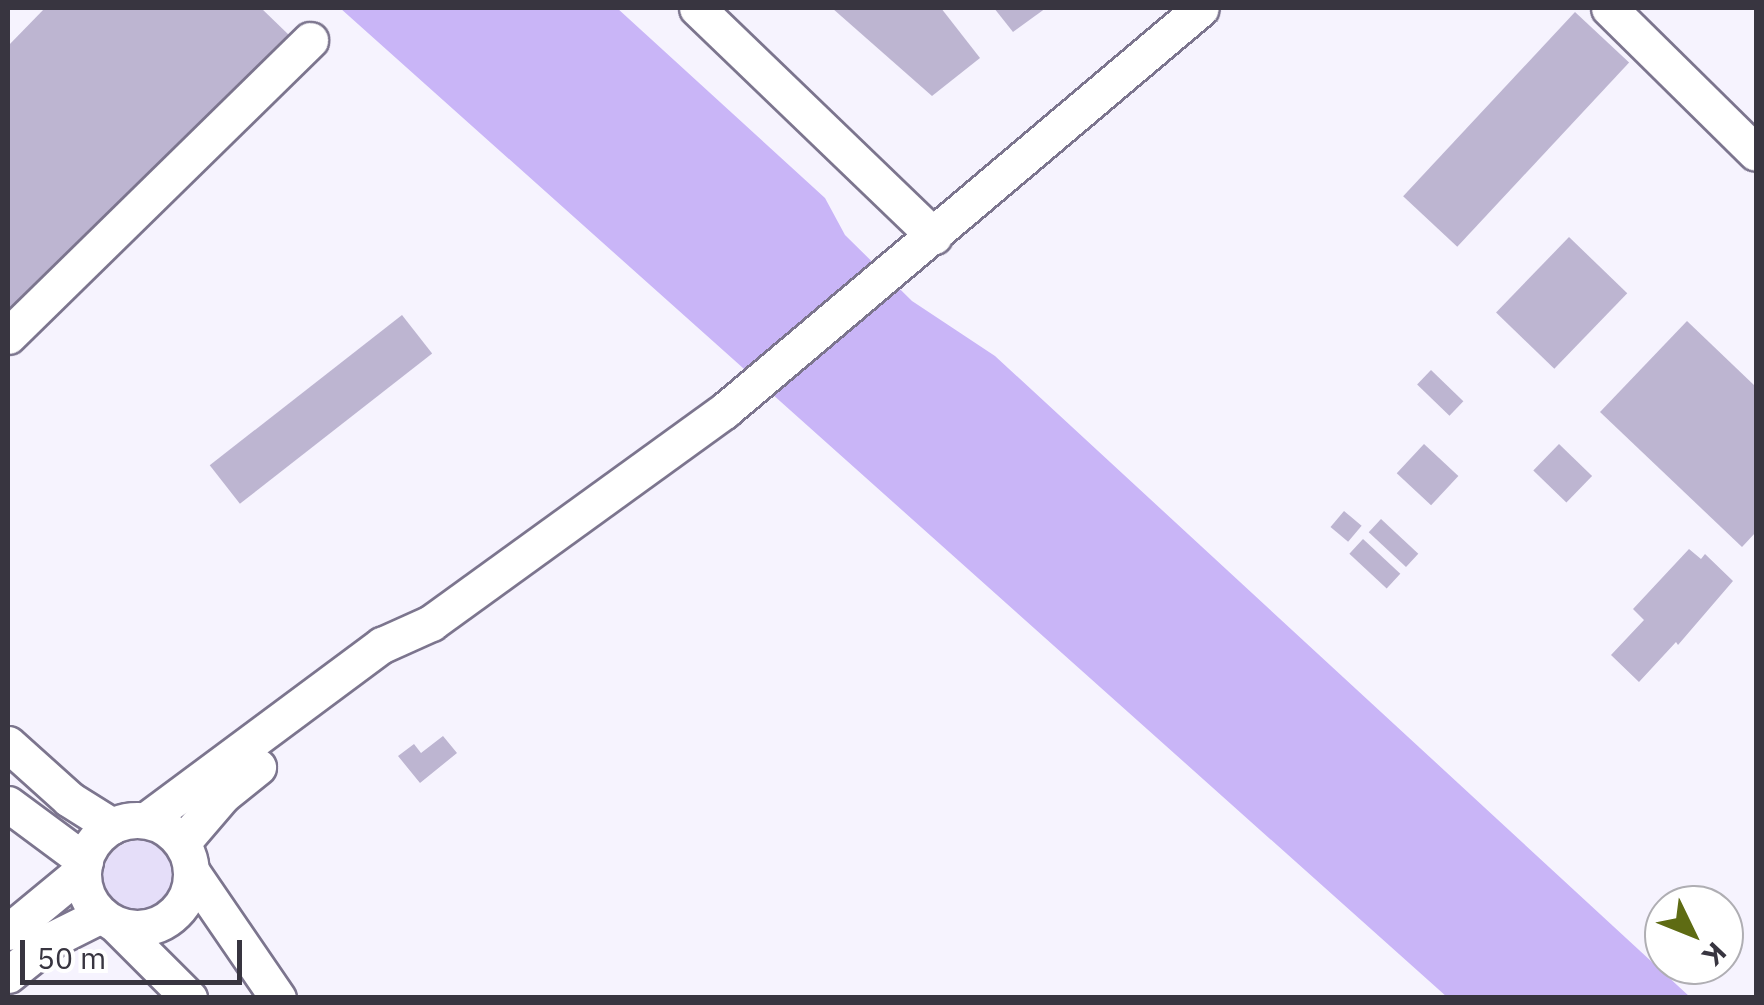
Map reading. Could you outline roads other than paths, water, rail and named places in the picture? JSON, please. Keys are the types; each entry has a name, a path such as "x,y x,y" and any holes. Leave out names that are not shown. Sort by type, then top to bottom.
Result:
{"street":[{"path":"697,8 927,241"},
{"path":"189,998 109,920 84,887 84,866 97,837 129,823 382,645 431,623 724,411 1200,8"},
{"path":"1609,8 1756,153"},
{"path":"8,336 310,40"},
{"path":"8,974 54,939 109,920 152,926 168,918 189,889 186,857 223,795 396,663 431,623"},
{"path":"8,744 69,799 129,823 160,825 186,857 278,998"},
{"path":"8,804 84,866"},
{"path":"8,932 84,866"}]}
